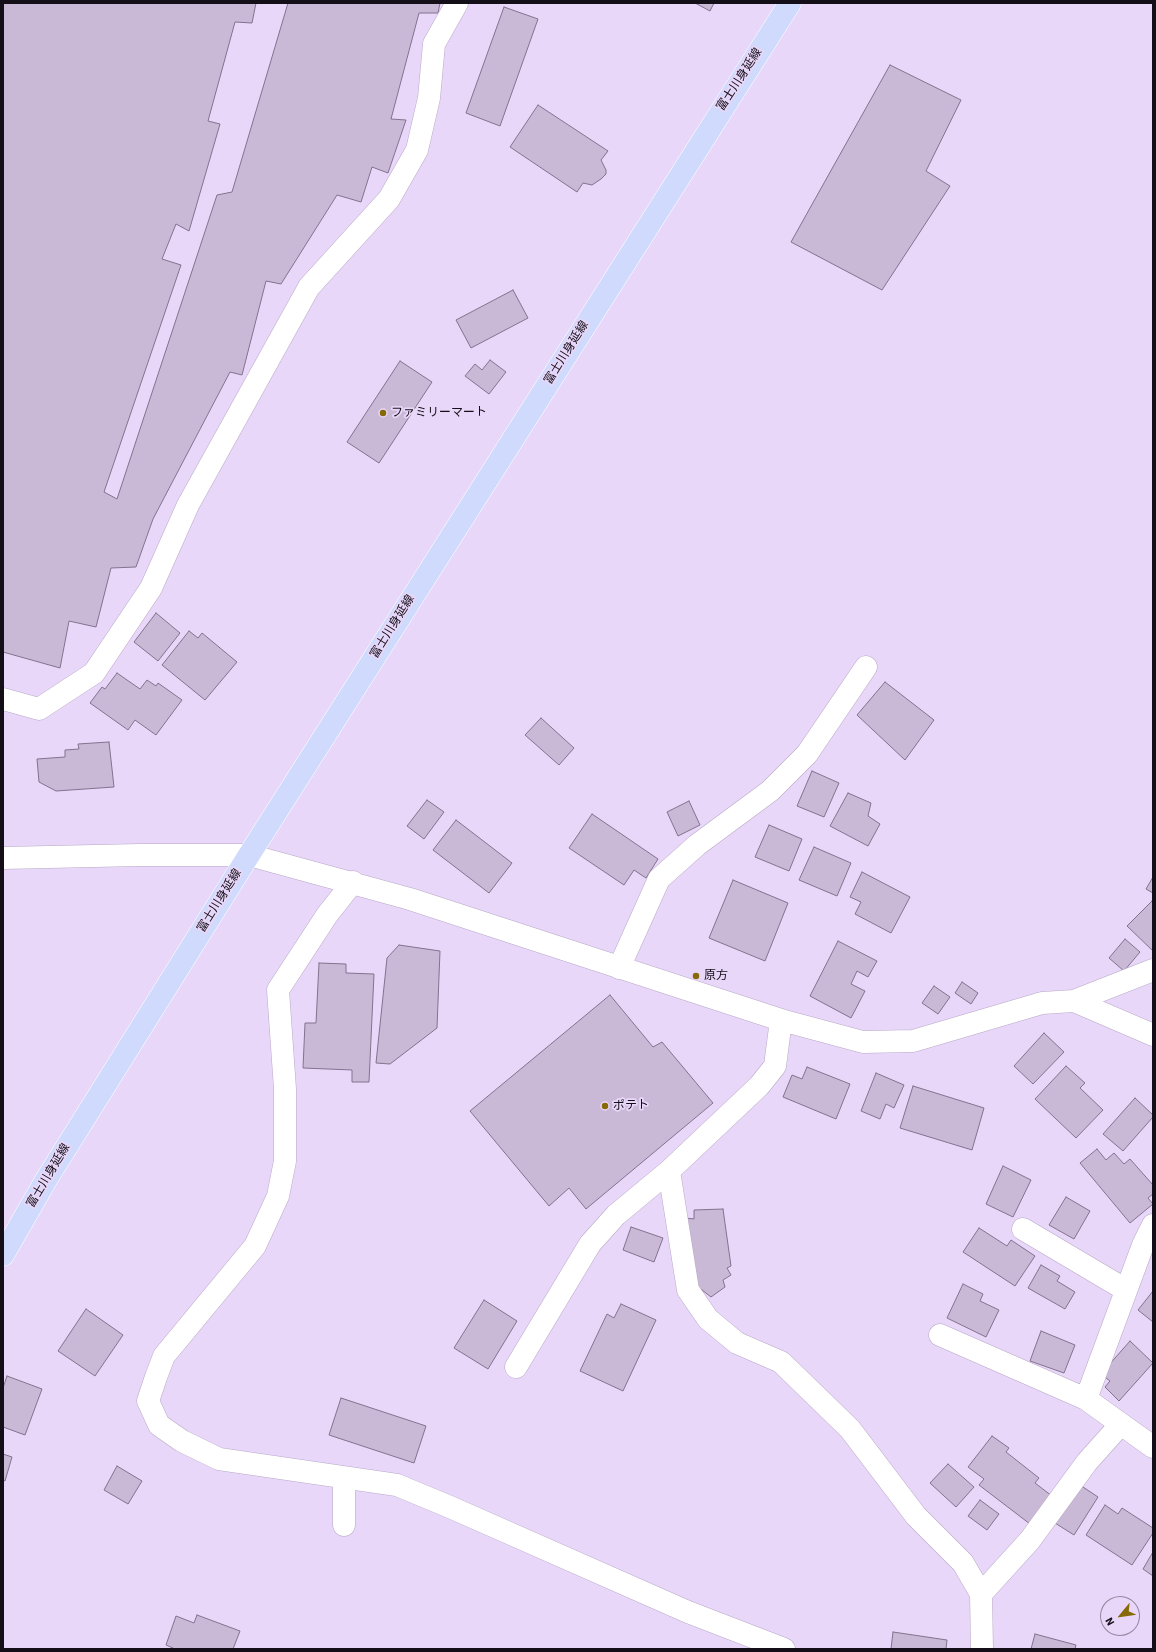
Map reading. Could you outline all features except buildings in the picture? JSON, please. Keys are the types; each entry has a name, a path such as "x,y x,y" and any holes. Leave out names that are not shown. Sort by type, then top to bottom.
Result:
{"main road":[{"name":"富士川身延線","path":"3,1255 46,1180 249,855 790,3"}],"street":[{"path":"3,699 39,709 94,673 146,594 188,504 309,287 389,199 418,150 429,98 434,44 457,3"},
{"path":"619,968 659,879 697,845 770,791 791,770 806,754 866,667"},
{"path":"3,858 140,855 249,855 353,882 410,899 781,1020 863,1042 913,1041 1042,1003 1074,1001 1153,970"},
{"path":"353,882 327,915 278,990 285,1089 285,1160 278,1196 255,1246 164,1356 148,1401 159,1424 182,1441 219,1459 397,1486 450,1507 688,1612 784,1649"},
{"path":"1074,1001 1153,1036"},
{"path":"516,1367 590,1244 616,1215 669,1171 759,1086 775,1066 781,1020"},
{"path":"669,1171 688,1290 708,1319 736,1342 782,1362 850,1429 916,1516 963,1563 981,1594 982,1649"},
{"path":"1086,1399 1143,1245 1153,1225"},
{"path":"1023,1229 1126,1290"},
{"path":"940,1335 1086,1399 1153,1447"},
{"path":"981,1594 1030,1540 1087,1462 1121,1424"},
{"path":"344,1478 344,1526"}],"place":[{"name":"ファミリーマート","path":"383,413"},
{"name":"原方","path":"696,976"},
{"name":"ポテト","path":"605,1106"}]}
